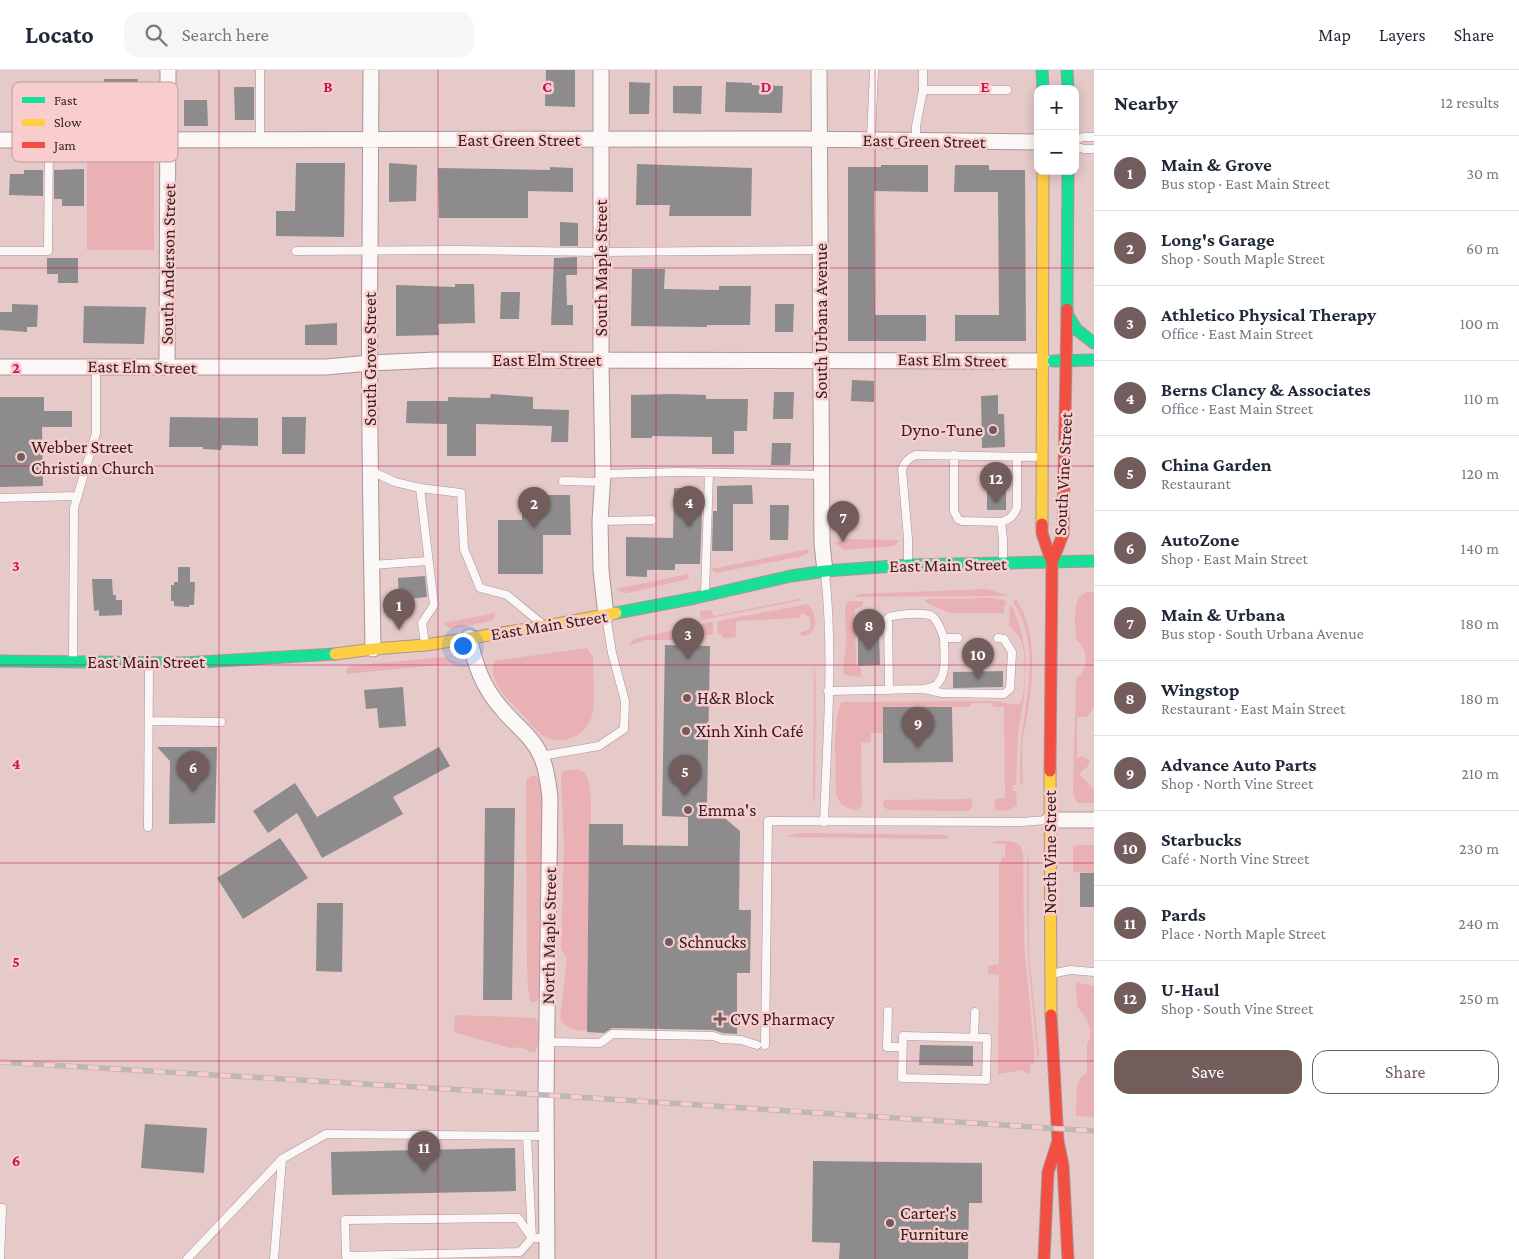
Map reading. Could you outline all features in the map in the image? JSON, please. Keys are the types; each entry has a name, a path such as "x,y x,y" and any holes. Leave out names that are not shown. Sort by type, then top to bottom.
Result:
{"main road":[{"path":"1042,70 1042,85"},
{"path":"1068,70 1068,85"},
{"name":"South Vine Street","path":"1043,175 1042,533 1052,563"},
{"name":"South Vine Street","path":"1052,563 1063,534 1067,361 1068,175"},
{"path":"1067,314 1077,330 1094,343"},
{"name":"East Elm Street","path":"1043,361 1094,360"},
{"name":"East Main Street","path":"0,661 149,663 235,661 337,654 426,645 606,616 792,576 825,571 908,565 1094,561"},
{"name":"North Vine Street","path":"1052,563 1049,820 1050,974 1058,1141 1063,1165 1068,1259"},
{"name":"North Vine Street","path":"1044,1259 1048,1172 1058,1141"}],"street":[{"name":"South Grove Street","path":"371,70 370,363 373,649"},
{"name":"South Maple Street","path":"601,70 603,478 600,521 601,570 606,616"},
{"name":"South Urbana Avenue","path":"819,70 822,544 825,571"},
{"name":"East Green Street","path":"178,140 916,140 1034,142"},
{"name":"South Anderson Street","path":"167,367 169,162"},
{"name":"East Elm Street","path":"0,367 326,367 436,360 1043,361"},
{"name":"North Maple Street","path":"469,637 479,675 488,691 501,709 532,740 541,756 547,774 550,797 546,1136 540,1238 547,1259"},
{"path":"1049,820 1094,820"}],"lane":[{"path":"260,70 260,140"},
{"path":"871,140 874,70"},
{"path":"916,140 916,126 923,90 922,70"},
{"path":"923,90 1007,90"},
{"path":"1079,138 1094,137"},
{"path":"1079,147 1094,149"},
{"path":"0,251 48,251 49,162"},
{"path":"296,251 459,250 601,252 820,250"},
{"path":"73,662 74,508 96,433 96,366"},
{"path":"908,565 908,539 902,470 905,462 910,457 916,455 954,455 1043,457"},
{"path":"954,455 954,510 958,519 962,521 1000,522 1008,520 1015,514 1017,507 1017,457"},
{"path":"371,471 394,482 420,488 461,493 464,549 480,588 507,595 546,626"},
{"path":"564,481 709,472 822,476"},
{"path":"705,596 709,472"},
{"path":"420,488 434,605 422,623 426,645"},
{"path":"0,498 78,496"},
{"path":"600,521 652,520"},
{"path":"1000,522 1003,539 1003,564"},
{"path":"372,565 428,561"},
{"path":"824,822 828,691 828,600 825,571"},
{"path":"889,690 888,618 891,615 924,614 932,616 938,623 944,638 944,669 942,676 934,686 924,689"},
{"path":"541,756 599,746 624,730 625,702 612,653 606,616"},
{"path":"944,638 958,638"},
{"path":"828,691 924,689 942,693 1004,694 1010,689 1012,652 1001,639"},
{"path":"148,826 149,663"},
{"path":"148,721 221,722"},
{"path":"548,1042 600,1042 612,1034 713,1036 761,1045 768,820 824,822 1021,822 1049,820"},
{"path":"1050,974 1070,970 1094,972"},
{"path":"888,1011 887,1046 902,1047"},
{"path":"974,1037 975,1012"},
{"path":"903,1036 974,1037 987,1038 986,1080 902,1078 903,1036"},
{"path":"187,1259 282,1159 326,1134 546,1136"},
{"path":"528,1136 540,1238"},
{"path":"274,1259 282,1159"},
{"path":"0,1208 2,1208 0,1259"},
{"path":"518,1218 540,1238 520,1252 346,1256 345,1220 518,1218"}],"shaded area":[{"path":"87,162 154,162 154,250 87,250"},
{"path":"844,539 899,540 894,546 844,550 834,543"},
{"path":"809,549 808,553 803,556 716,573 711,569"},
{"path":"688,574 689,579 627,593 616,589"},
{"path":"987,589 1009,596 853,597 860,594"},
{"path":"1087,592 1094,592 1094,707 1087,717 1077,717 1077,758 1082,756 1090,761 1089,765 1079,774 1094,789 1094,803 1078,803 1073,793 1076,679 1083,671 1086,660 1084,649 1076,640 1075,613 1078,600"},
{"path":"991,598 1007,602 1004,607 1004,613 950,613 925,602 927,599"},
{"path":"799,599 802,600 701,620 700,611 711,610 714,616"},
{"path":"1016,599 1024,614 1032,649 1031,686 1022,744 1023,785 1020,784 1020,753 1030,666 1026,633 1021,617 1013,602"},
{"path":"848,601 863,601 863,606 855,609 856,666 861,668 861,677 846,675 843,672 846,641 845,608"},
{"path":"808,604 815,618 815,623 812,632 808,635 802,636 800,633 810,628 810,617 802,613 799,618 736,621 736,636 733,638 723,638 722,635 717,633 718,621"},
{"path":"1010,605 1014,610 1022,634 1026,660 1024,698 1018,733 1016,785 1013,785 1013,791 1016,791 1017,805 1005,811 994,808 995,799 1005,798 1004,707 994,707 991,703 972,703 970,707 883,707 883,733 871,733 871,742 861,743 862,806 856,810 843,805 836,793 835,760 837,719 842,702 993,701 1010,704 1021,703 1024,681 1024,654 1020,639 1009,626"},
{"path":"495,613 494,619 491,621 450,629 444,623"},
{"path":"713,623 713,634 711,635 683,635 679,640 645,640 628,646 634,639"},
{"path":"587,648 593,657 594,689 593,710 589,723 585,729 573,737 559,740 545,737 497,685 494,678 494,661"},
{"path":"444,657 458,663 346,674 346,670 350,666"},
{"path":"814,661 816,683 815,798 813,804"},
{"path":"580,770 584,773 590,793 587,1031 568,1027 560,1019 567,958 561,949 564,847 561,778 562,772"},
{"path":"532,775 541,778 543,804 540,912 542,972 540,975 543,993 536,1002 530,1002 527,968 526,780"},
{"path":"971,799 973,806 969,811 888,810 883,806 883,801 885,800"},
{"path":"800,833 948,835 949,839 789,837 788,835"},
{"path":"1010,841 1018,844 1021,846 1023,856 1024,945 1034,1047 1034,1063 1030,1065 1030,1073 1022,1070 998,1074 999,975 989,974 988,972 988,966 999,964 999,865 1001,864 1002,857 1005,857 1005,844 992,843"},
{"path":"1094,845 1094,873 1073,872 1073,846"},
{"path":"1027,853 1029,863 1029,952 1039,1056 1037,1056 1028,954"},
{"path":"1076,981 1094,986 1094,1117 1076,1116 1077,1085 1081,1077 1087,1073 1087,1044 1090,1038 1090,1029 1087,1020 1077,1006"},
{"path":"455,1015 535,1018 541,1030 539,1044 535,1052 529,1052 527,1049 510,1048 454,1032"}],"building":[{"path":"546,70 575,70 575,107 545,106"},
{"path":"104,79 138,79 138,82 104,82"},
{"path":"629,82 650,83 649,114 629,114"},
{"path":"726,82 783,86 782,113 725,112"},
{"path":"673,86 702,86 701,114 673,113"},
{"path":"234,87 254,87 254,120 235,120"},
{"path":"184,100 207,100 208,126 184,126"},
{"path":"296,163 345,163 344,237 276,236 276,211 295,211"},
{"path":"389,163 417,165 416,201 389,202"},
{"path":"637,164 752,168 751,216 669,216 670,205 636,205"},
{"path":"881,165 928,165 928,192 874,191 875,315 926,315 926,341 848,341 848,167 881,167"},
{"path":"955,165 989,165 989,170 1025,170 1026,341 955,341 955,315 999,315 998,192 954,192"},
{"path":"550,167 573,168 573,192 528,191 528,218 439,218 438,168 550,170"},
{"path":"84,169 84,206 62,206 62,199 54,199 54,170"},
{"path":"24,170 43,170 43,196 9,195 10,174 24,174"},
{"path":"560,222 578,223 578,246 560,246"},
{"path":"577,257 577,275 566,275 567,305 573,305 573,325 551,325 554,258"},
{"path":"47,258 78,258 78,283 58,283 58,274 47,274"},
{"path":"632,269 665,269 664,289 719,290 719,286 751,286 750,325 707,325 707,327 631,326"},
{"path":"455,284 474,284 475,323 438,324 439,335 396,336 396,285 455,287"},
{"path":"501,292 520,292 519,319 500,319"},
{"path":"12,304 38,305 37,327 27,327 27,332 0,330 0,312 12,312"},
{"path":"775,304 794,304 793,332 775,332"},
{"path":"84,306 146,307 144,344 83,343"},
{"path":"337,323 337,345 305,345 305,325"},
{"path":"852,380 874,381 874,402 851,401"},
{"path":"774,392 794,392 793,419 773,419"},
{"path":"491,394 533,397 533,409 569,410 568,442 551,442 552,426 476,424 476,456 447,456 447,424 406,423 407,401 448,401 448,397 490,398"},
{"path":"631,395 706,395 706,399 748,399 747,431 734,431 734,454 712,454 712,437 652,436 652,438 631,438"},
{"name":"Dyno-Tune","path":"998,395 998,414 1004,414 1005,447 982,448 981,396"},
{"name":"Webber Street Christian Church","path":"0,397 44,397 44,411 72,411 72,427 42,427 43,486 0,487"},
{"path":"170,417 258,418 258,446 222,445 221,450 203,449 203,447 169,447"},
{"path":"282,417 306,417 305,454 282,454"},
{"path":"772,443 791,443 790,465 771,465"},
{"path":"1006,475 1006,510 987,510 987,476"},
{"path":"752,485 753,504 733,504 733,551 712,551 713,511 717,511 717,486"},
{"path":"674,488 694,488 693,510 702,511 700,564 675,564 675,570 647,570 647,577 626,576 626,537 673,538"},
{"path":"522,495 570,495 571,535 543,535 543,574 498,574 498,520 522,520"},
{"path":"770,505 789,505 788,540 770,540"},
{"path":"178,567 190,567 190,582 195,582 194,605 189,605 189,607 174,606 174,601 171,601 171,585 174,585 174,582 178,582"},
{"path":"425,576 427,597 399,600 398,578"},
{"path":"92,579 112,579 113,595 116,595 116,600 122,600 122,615 99,616 99,610 94,611"},
{"path":"858,635 879,635 880,665 858,666"},
{"name":"Schnucks","path":"665,645 710,646 707,803 740,831 739,910 751,910 750,973 737,973 737,1034 713,1030 612,1028 604,1033 587,1032 589,824 623,824 623,845 688,846 688,817 662,816"},
{"path":"1003,671 1003,687 953,688 953,672"},
{"path":"403,687 406,726 379,728 377,708 366,709 364,690"},
{"path":"883,707 952,707 953,762 883,763"},
{"path":"157,747 217,747 215,823 169,824 170,761"},
{"path":"439,747 450,766 393,797 403,814 322,858 297,813 268,833 253,811 295,783 317,817"},
{"path":"485,808 515,808 512,1000 483,1000"},
{"path":"280,838 308,878 243,919 217,878"},
{"path":"1080,873 1094,873 1094,907 1080,907"},
{"path":"317,903 343,903 342,972 316,971"},
{"path":"920,1045 973,1046 973,1066 919,1065"},
{"path":"145,1124 207,1128 204,1173 141,1168"},
{"path":"515,1148 516,1191 332,1195 331,1152"},
{"name":"Carter's Furniture","path":"813,1161 982,1163 982,1203 969,1203 968,1259 839,1259 840,1243 812,1242"}],"railway":[{"path":"0,1062 1094,1131"}],"traffic: fast":[{"path":"1042,70 1043,85"},
{"path":"1067,70 1068,85"},
{"path":"1067,309 1068,175"},
{"path":"1067,314 1077,330 1094,343"},
{"path":"1053,361 1094,360"},
{"path":"616,613 695,598 791,576 825,571 908,565 1094,561"},
{"path":"0,661 183,663 335,654"}],"traffic: slow":[{"path":"1042,524 1043,175"},
{"path":"335,654 426,645 616,613"},
{"path":"1050,771 1051,1015"}],"traffic: jam":[{"path":"1052,563 1063,534 1067,309"},
{"path":"1042,524 1042,533 1052,563 1050,771"},
{"path":"1051,1015 1058,1141 1063,1165 1068,1259"},
{"path":"1044,1259 1048,1172 1057,1144"}],"place":[{"name":"Dyno-Tune","path":"993,430"},
{"name":"Webber Street Christian Church","path":"21,457"},
{"name":"U-Haul","path":"996,503"},
{"name":"Berns Clancy & Associates","path":"689,527"},
{"name":"Long's Garage","path":"534,528"},
{"name":"Main & Urbana","path":"843,542"},
{"name":"Main & Grove","path":"399,630"},
{"name":"Wingstop","path":"869,650"},
{"name":"Athletico Physical Therapy","path":"688,659"},
{"name":"Starbucks","path":"978,679"},
{"name":"H&R Block","path":"687,698"},
{"name":"Xinh Xinh Café","path":"686,731"},
{"name":"Advance Auto Parts","path":"918,748"},
{"name":"AutoZone","path":"193,792"},
{"name":"China Garden","path":"685,796"},
{"name":"Emma's","path":"688,810"},
{"name":"Schnucks","path":"669,942"},
{"name":"CVS Pharmacy","path":"720,1019"},
{"name":"Pards","path":"424,1172"},
{"name":"Carter's Furniture","path":"890,1223"}]}
